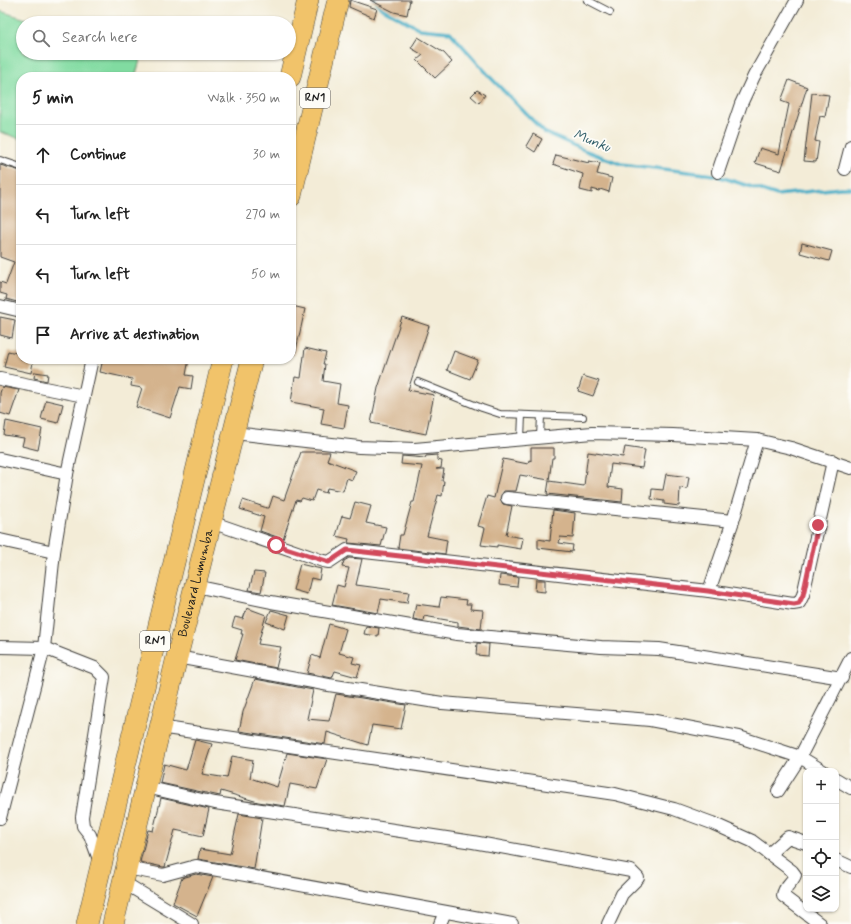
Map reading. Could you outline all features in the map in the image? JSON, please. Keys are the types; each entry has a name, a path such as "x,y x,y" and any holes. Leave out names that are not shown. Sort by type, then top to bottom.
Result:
{"highway":[{"name":"RN1","path":"296,51 308,0"},
{"name":"RN1","path":"296,175 338,0"},
{"name":"RN1","path":"291,72 294,60"},
{"name":"Boulevard Lumumba","path":"87,924 222,364"},
{"name":"Boulevard Lumumba","path":"113,924 159,728 251,364"}],"street":[{"path":"718,172 741,104 797,0"},
{"path":"846,169 851,146"},
{"path":"0,306 16,310"},
{"path":"0,818 44,648 54,552 67,474 91,364"},
{"path":"0,379 84,396"},
{"path":"234,433 359,447 415,449 592,433 673,435 757,440 791,448 851,468"},
{"path":"708,591 733,521 757,440"},
{"path":"0,459 67,474"},
{"path":"211,522 329,562 347,550 708,591 794,604 799,603 803,595 833,461"},
{"path":"507,498 733,521"},
{"path":"0,540 54,552"},
{"path":"195,586 279,604 457,634 601,647 659,649 842,678"},
{"path":"0,647 44,648 95,668 104,677 82,817 83,826 90,835 101,864"},
{"path":"177,656 329,685 442,703 650,720 739,737 800,757 818,768"},
{"path":"778,791 800,757 851,658"},
{"path":"159,728 614,794 674,809 712,823 752,841 770,854 795,875 784,891 783,896 820,924"},
{"path":"839,781 851,788"},
{"path":"146,787 215,803 473,842 631,872 638,878 622,894 608,924"},
{"path":"770,854 788,837 803,842"},
{"path":"839,861 851,866"},
{"path":"125,875 164,875 196,866 512,924"},
{"path":"125,875 192,924"},
{"path":"440,924 445,912"}],"lane":[{"path":"587,0 610,12"},
{"path":"0,160 16,165"},
{"path":"418,382 500,414 582,417"},
{"path":"521,439 522,415"},
{"path":"540,437 541,416"}],"green space":[{"path":"0,11 16,16 16,60 140,60 137,72 16,72 16,137 0,132"}],"building":[{"path":"350,0 377,9 374,18 349,7"},
{"path":"370,0 410,0 407,15 394,12"},
{"path":"418,37 444,53 452,62 435,78 417,60 423,55 411,48"},
{"path":"789,80 807,87 781,171 755,163 760,148 779,154 789,104 781,101"},
{"path":"477,90 485,95 479,103 471,96"},
{"path":"812,93 829,95 825,117 820,116 815,141 819,142 816,162 804,161"},
{"path":"533,134 542,139 535,152 526,146"},
{"path":"556,155 589,163 589,161 600,163 597,174 612,178 609,192 600,189 599,191 592,189 592,193 580,190 583,174 553,164"},
{"path":"0,165 16,170 16,302 6,299 7,295 0,293 0,282 6,284 14,262 0,257"},
{"path":"802,243 832,251 829,261 800,253"},
{"path":"296,307 305,309 296,350"},
{"path":"0,317 15,320 12,338 0,335"},
{"path":"402,317 429,326 408,390 434,395 426,434 371,423 378,388"},
{"path":"305,348 326,353 323,364 325,364 323,381 340,384 337,403 348,405 344,428 321,424 324,408 291,402 295,377 301,378"},
{"path":"8,351 16,353 16,364 33,364 31,373 4,367"},
{"path":"454,351 478,360 470,379 447,370"},
{"path":"102,364 188,364 186,375 193,376 191,389 180,387 170,418 136,407 142,388 131,386 132,379 100,372"},
{"path":"35,372 48,374 47,381 34,378"},
{"path":"583,376 599,381 593,396 578,391"},
{"path":"2,387 19,390 10,416 0,413 0,393"},
{"path":"46,400 63,404 58,423 41,419"},
{"path":"6,421 42,429 38,450 22,446 24,438 4,435"},
{"path":"625,447 645,450 642,468 611,464 608,487 623,489 622,502 547,494 549,481 584,486 588,452 623,457"},
{"path":"531,448 554,448 554,458 552,458 549,480 520,475 516,491 504,491 500,498 503,504 512,506 506,535 523,538 521,549 497,545 497,547 481,545 485,528 478,526 487,496 494,498 503,459 528,464 529,460 531,461"},
{"path":"301,452 330,452 327,460 356,471 352,480 347,478 343,491 327,488 326,493 316,490 312,501 302,498 300,501 296,500 283,539 260,531 264,517 240,509 243,500 269,508 273,496 284,500"},
{"path":"437,455 437,460 442,461 441,468 436,469 444,469 442,481 444,481 442,496 438,495 427,536 447,540 445,554 398,548 400,535 403,535 412,502 414,502 422,466 401,464 402,456 425,458 426,456"},
{"path":"666,474 689,477 687,489 680,488 679,506 664,504 664,501 651,499 652,489 663,490"},
{"path":"355,502 371,506 366,523 386,527 381,546 348,543 349,539 336,536 342,516 350,518"},
{"path":"553,510 575,513 573,538 560,537 559,543 573,545 572,552 538,548 538,539 550,541"},
{"path":"349,558 362,559 356,585 409,592 407,603 381,599 378,613 332,605 337,585 344,587 349,568 342,567 344,561"},
{"path":"300,564 321,569 319,580 311,578 307,594 293,590"},
{"path":"254,572 265,573 261,592 249,590"},
{"path":"500,575 518,577 517,587 499,585"},
{"path":"536,580 545,580 545,592 535,591"},
{"path":"441,597 467,600 466,604 471,604 470,609 483,610 481,629 458,626 458,622 424,616 423,621 413,619 416,604 439,607"},
{"path":"247,608 266,615 258,644 281,647 276,668 235,660 243,634 241,634 242,630 232,627 235,617 243,619"},
{"path":"271,610 289,615 285,629 266,622"},
{"path":"329,624 346,629 339,653 354,657 352,663 361,665 357,677 335,671 332,678 307,673 312,655 320,658"},
{"path":"366,626 379,628 378,636 364,634"},
{"path":"477,643 489,644 488,656 476,655"},
{"path":"255,679 313,690 307,719 329,721 336,694 406,705 401,729 372,725 368,745 327,732 325,744 239,731 243,712"},
{"path":"195,740 212,744 202,774 227,778 232,756 253,760 250,778 277,787 287,753 327,759 317,789 290,784 285,806 258,802 221,791 220,796 160,783 164,764 186,770"},
{"path":"161,798 209,809 203,836 175,830 165,867 140,862 148,830 153,831"},
{"path":"239,814 262,818 254,869 198,859 200,849 230,854"},
{"path":"196,874 213,877 197,916 173,903 182,878"}],"waterway":[{"name":"Munku","path":"375,0 381,8 420,29 450,32 491,78 544,132 586,151 621,164 714,175 777,195 851,188"}],"route":[{"path":"276,545 329,562 347,550 708,591 794,604 799,603 802,600 818,525"}]}
